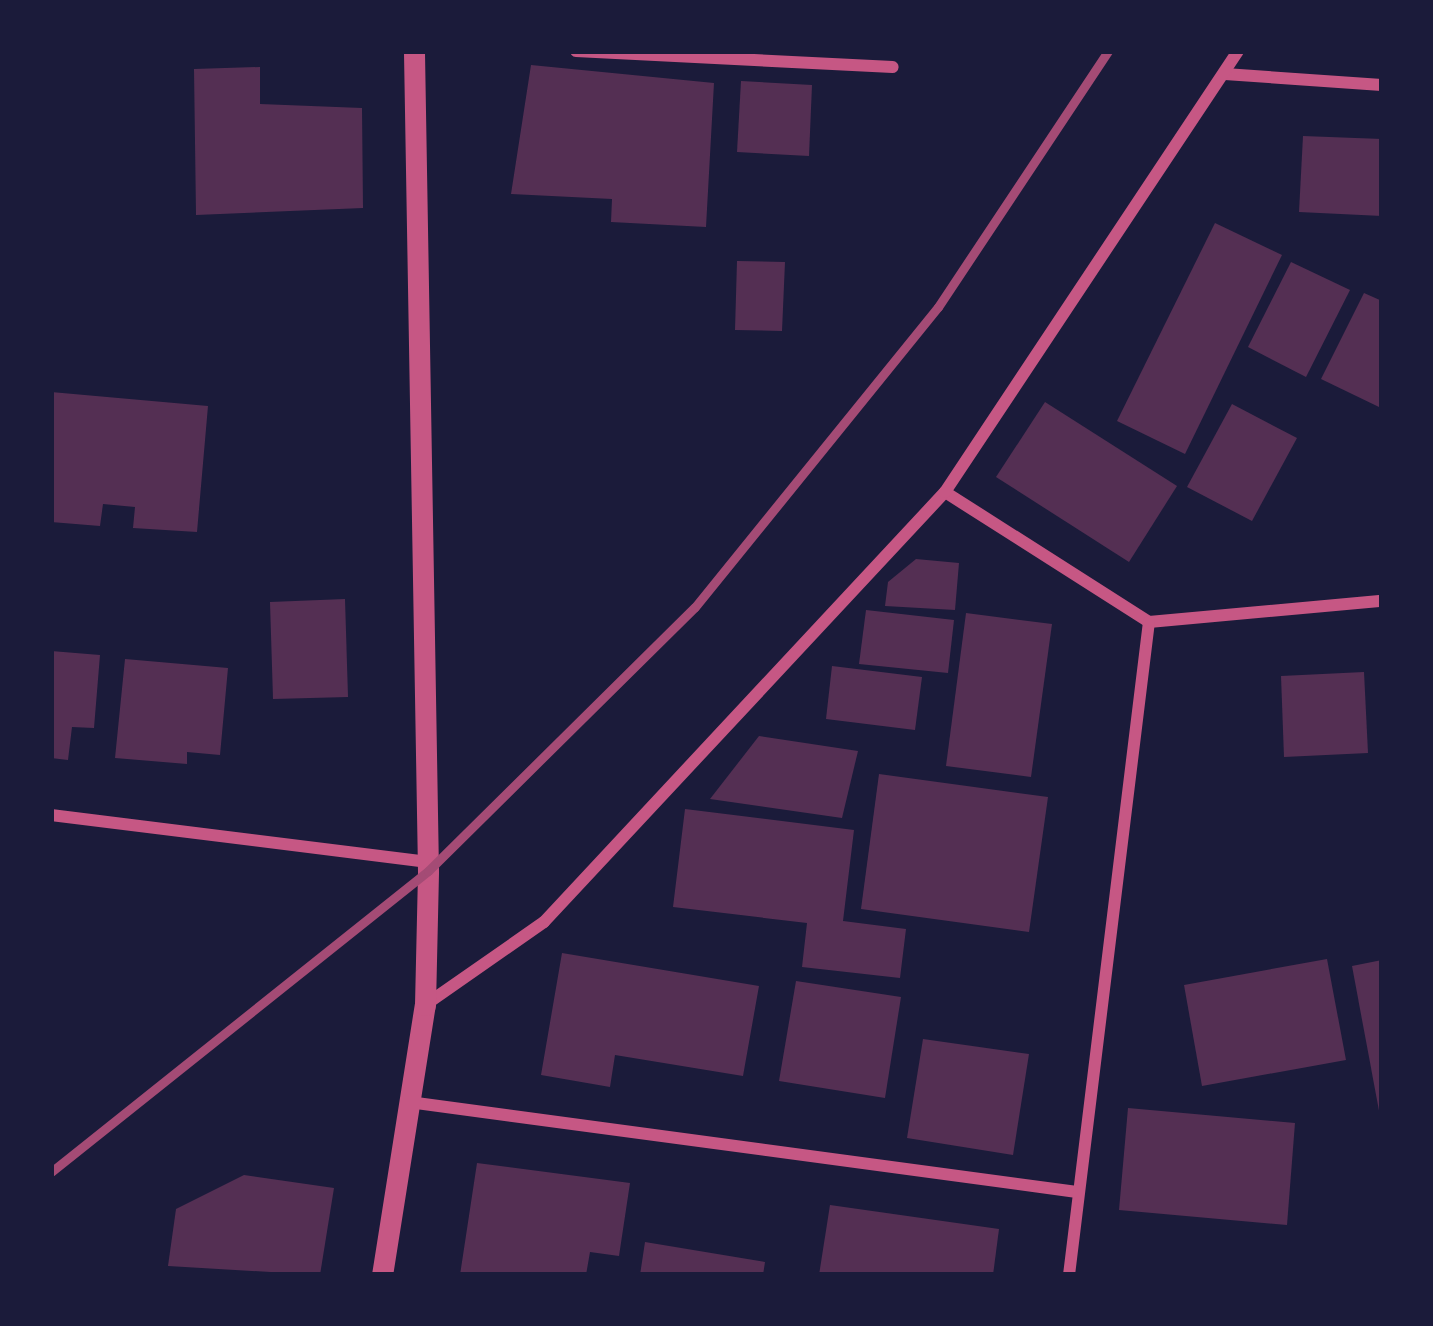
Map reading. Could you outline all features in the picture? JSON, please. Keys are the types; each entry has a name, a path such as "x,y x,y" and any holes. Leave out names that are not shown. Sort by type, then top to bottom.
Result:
{"street":[{"path":"382,1275 424,1005 428,862 414,51"},
{"path":"576,51 893,67"},
{"path":"424,1005 544,922 945,492 1238,51"},
{"path":"1225,74 1382,85"},
{"path":"945,492 1149,622 1382,601"},
{"path":"1069,1275 1149,622"},
{"path":"51,814 428,862"},
{"path":"409,1102 1078,1192"}],"building":[{"path":"531,65 714,83 706,227 611,222 612,199 511,194"},
{"path":"260,67 260,104 362,108 363,208 196,215 194,69"},
{"path":"741,81 812,85 809,156 737,152"},
{"path":"1303,136 1382,139 1382,216 1299,212"},
{"path":"1215,223 1282,255 1185,454 1117,421"},
{"path":"737,261 785,262 782,331 735,330"},
{"path":"1291,262 1350,290 1306,377 1248,347"},
{"path":"1364,293 1382,301 1379,407 1321,379"},
{"path":"51,392 208,406 197,532 133,528 135,507 103,504 100,526 51,522"},
{"path":"1045,402 1177,486 1129,562 996,477"},
{"path":"1232,404 1297,438 1252,521 1187,487"},
{"path":"916,559 959,563 955,610 885,606 888,582"},
{"path":"345,599 348,697 273,699 270,602"},
{"path":"866,610 954,620 948,673 859,664"},
{"path":"966,613 1052,624 1031,777 946,766"},
{"path":"51,651 100,655 94,728 72,727 68,760 51,758"},
{"path":"125,659 228,668 220,755 187,752 187,764 115,758"},
{"path":"832,666 922,677 915,730 826,719"},
{"path":"1364,672 1368,753 1284,757 1281,676"},
{"path":"759,736 858,751 842,818 710,799"},
{"path":"879,774 1048,797 1029,932 861,909"},
{"path":"685,809 854,830 843,921 906,929 900,978 802,967 807,923 673,907"},
{"path":"562,953 759,986 743,1076 615,1055 610,1087 541,1075"},
{"path":"1327,959 1346,1060 1202,1086 1184,985"},
{"path":"1382,960 1382,1116 1380,1116 1352,966"},
{"path":"796,981 901,997 885,1098 779,1081"},
{"path":"923,1039 1029,1054 1013,1155 907,1138"},
{"path":"1128,1108 1295,1123 1287,1225 1119,1210"},
{"path":"477,1163 630,1183 619,1256 590,1252 586,1275 460,1275"},
{"path":"244,1175 334,1188 320,1275 168,1266 176,1209"},
{"path":"830,1205 999,1229 993,1275 819,1275"},
{"path":"645,1242 765,1262 763,1275 640,1275"}],"railway":[{"path":"51,1172 428,871 695,607 938,307 1108,51"}]}
